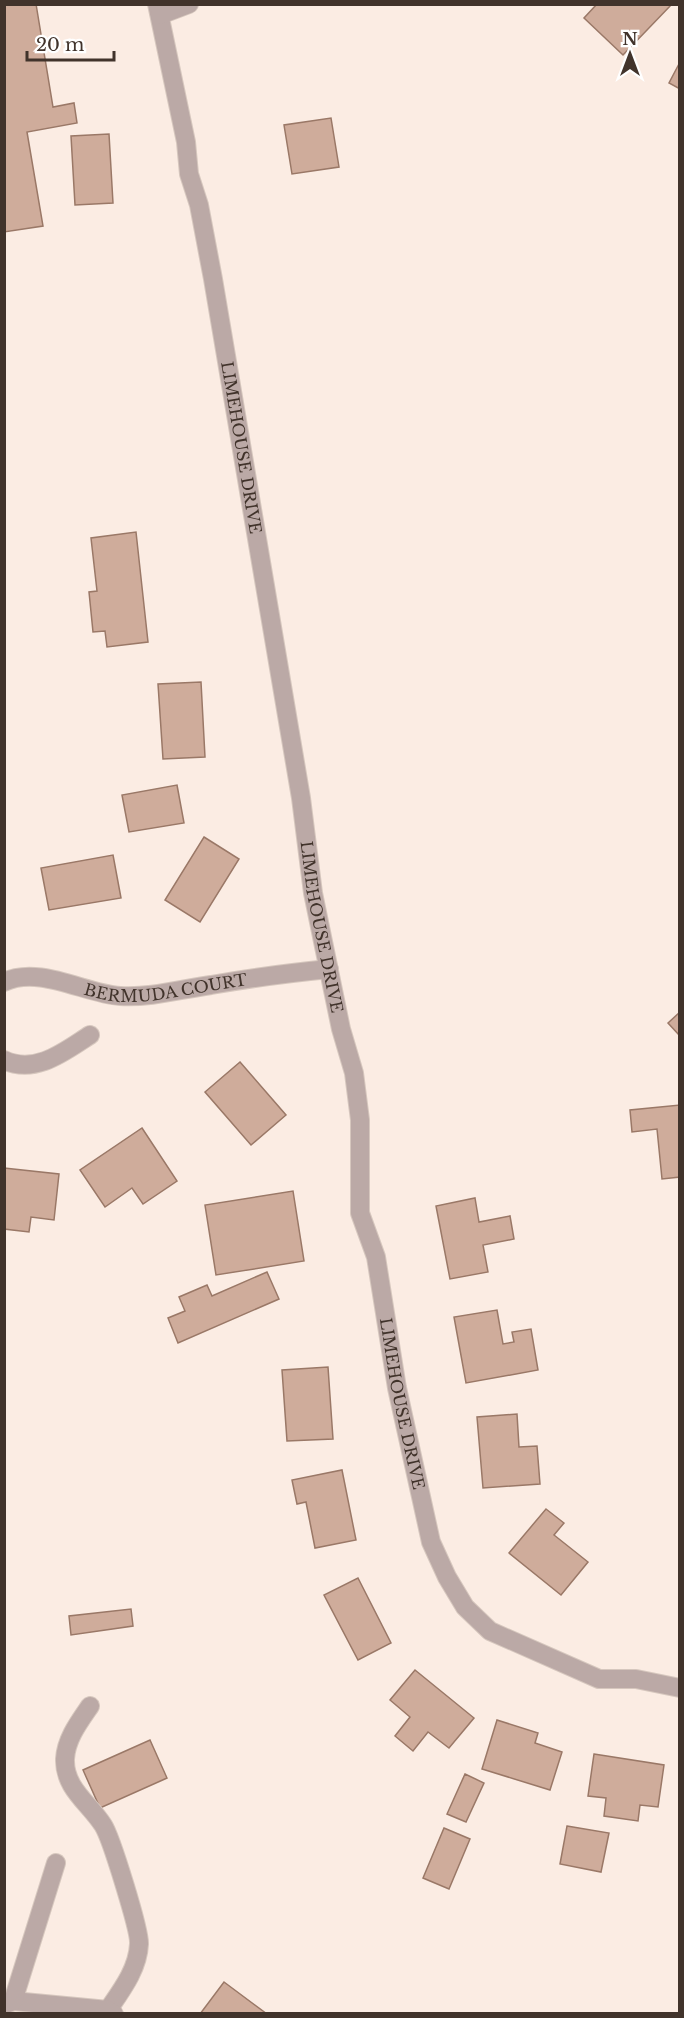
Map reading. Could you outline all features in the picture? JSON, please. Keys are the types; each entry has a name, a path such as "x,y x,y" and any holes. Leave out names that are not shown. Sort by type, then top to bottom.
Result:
{"street":[{"path":"159,10 189,4"},
{"name":"LIMEHOUSE DRIVE","path":"159,10 186,142 189,174 199,205 213,279 301,798 313,893 354,1073 360,1120 360,1213 375,1257 412,1466 431,1542 447,1577 465,1607 490,1631 599,1679 636,1679 680,1688"},
{"name":"BERMUDA COURT","path":"4,981 25,978 62,981 118,996 140,996 329,969"},
{"path":"4,1060 25,1064 44,1062 90,1035"},
{"path":"56,1863 9,2003 111,2012 128,1980 139,1944 121,1873 104,1827 68,1781 65,1759 72,1733 90,1706"}],"building":[{"path":"4,4 36,4 53,107 74,103 77,123 27,132 43,226 4,232"},
{"path":"597,4 672,4 623,55 584,18"},
{"path":"680,62 680,89 669,83"},
{"path":"331,118 339,167 292,174 284,125"},
{"path":"109,134 113,203 75,205 71,136"},
{"path":"136,532 148,642 107,647 105,631 93,632 89,592 97,591 91,538"},
{"path":"201,682 205,757 163,759 158,684"},
{"path":"177,785 184,823 129,832 122,795"},
{"path":"204,837 239,859 200,922 165,900"},
{"path":"113,855 121,898 49,910 41,868"},
{"path":"680,1012 680,1036 668,1023"},
{"path":"240,1062 286,1115 251,1145 205,1092"},
{"path":"680,1105 680,1177 662,1179 657,1129 632,1132 630,1110"},
{"path":"142,1128 177,1181 143,1204 132,1188 105,1207 80,1170"},
{"path":"4,1168 59,1174 54,1220 31,1217 29,1232 4,1229"},
{"path":"293,1191 304,1261 216,1275 205,1205"},
{"path":"475,1198 479,1222 510,1216 514,1239 483,1245 488,1272 450,1279 436,1206"},
{"path":"267,1272 279,1299 178,1343 168,1318 185,1311 179,1297 207,1285 212,1296"},
{"path":"497,1310 503,1344 514,1342 512,1332 531,1329 538,1370 466,1383 454,1317"},
{"path":"328,1367 333,1439 287,1441 282,1370"},
{"path":"517,1414 519,1447 537,1446 540,1484 483,1488 477,1417"},
{"path":"342,1470 356,1540 315,1548 306,1502 297,1504 292,1480"},
{"path":"546,1509 564,1523 554,1535 588,1562 561,1595 509,1553"},
{"path":"358,1578 391,1643 358,1660 324,1595"},
{"path":"131,1609 133,1626 71,1635 69,1616"},
{"path":"415,1670 474,1718 449,1748 428,1732 413,1751 395,1736 410,1717 390,1700"},
{"path":"497,1720 538,1733 535,1743 562,1752 550,1790 482,1769"},
{"path":"150,1740 167,1778 100,1808 83,1770"},
{"path":"594,1754 664,1765 658,1807 640,1805 638,1821 604,1816 606,1798 588,1796"},
{"path":"465,1774 484,1783 466,1822 447,1814"},
{"path":"567,1826 609,1833 601,1872 560,1864"},
{"path":"444,1828 470,1839 449,1889 423,1878"},
{"path":"224,1982 267,2014 200,2014"}]}
